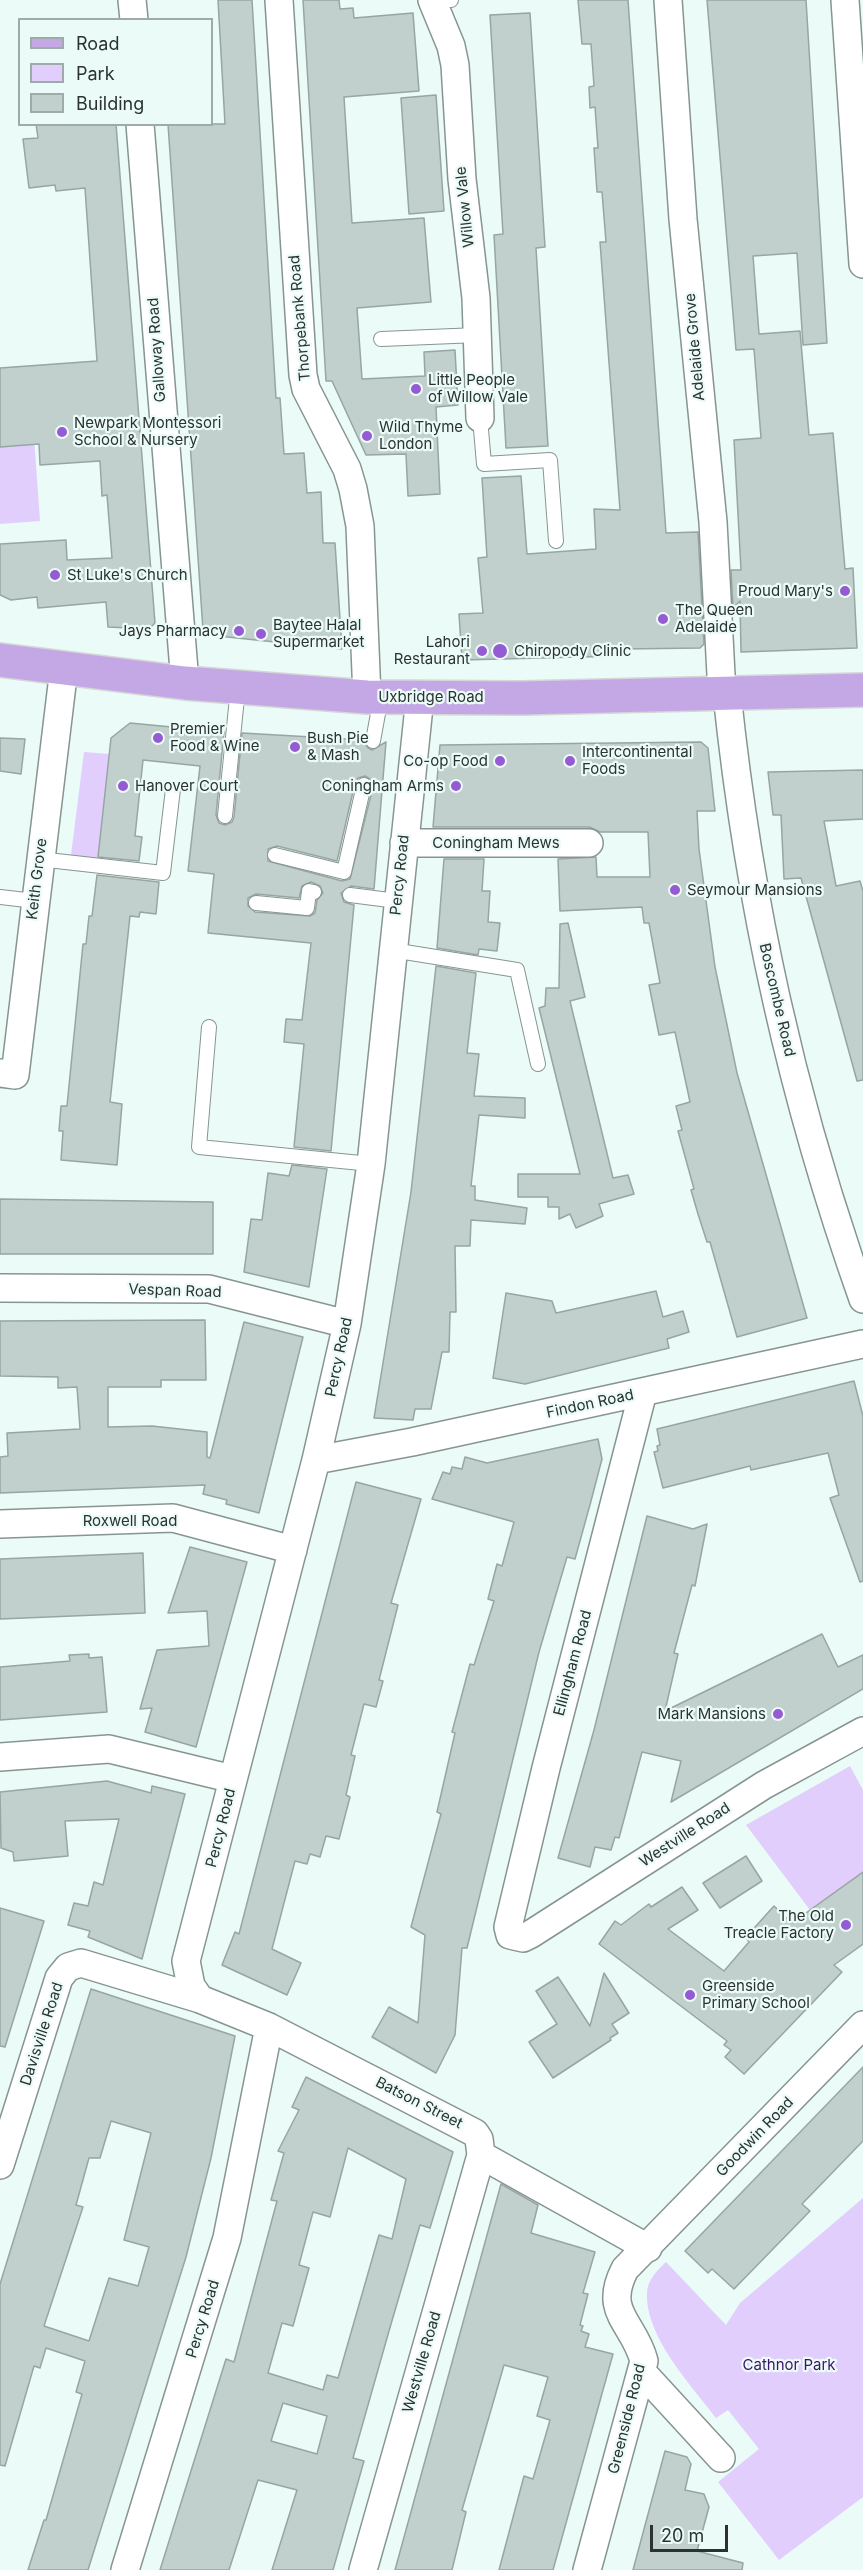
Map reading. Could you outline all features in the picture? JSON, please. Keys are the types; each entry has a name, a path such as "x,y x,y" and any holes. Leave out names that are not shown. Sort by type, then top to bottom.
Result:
{"main road":[{"name":"Uxbridge Road","path":"0,660 185,683 374,697 725,694 863,690"}],"street":[{"path":"132,0 134,18"},
{"name":"Thorpebank Road","path":"279,0 303,375 306,389 347,469 354,489 360,526 374,697"},
{"name":"Willow Vale","path":"433,0 451,46 455,65 462,179 478,335 480,418"},
{"name":"Adelaide Grove","path":"668,0 684,230 713,522 725,694"},
{"path":"845,0 863,264"},
{"name":"Galloway Road","path":"140,126 185,683"},
{"name":"Keith Grove","path":"0,1073 15,1075 39,859 64,668"},
{"name":"Boscombe Road","path":"725,694 745,837 769,971 797,1085 863,1299"},
{"name":"Percy Road","path":"200,1999 189,1979 186,1961 316,1460 347,1324 371,1164 420,697"},
{"name":"Coningham Mews","path":"404,843 589,843"},
{"name":"Vespan Road","path":"0,1288 209,1289 347,1324"},
{"name":"Findon Road","path":"316,1460 863,1344"},
{"name":"Ellingham Road","path":"510,1935 508,1927 546,1768 643,1392"},
{"name":"Roxwell Road","path":"0,1524 173,1518 293,1550"},
{"name":"Westville Road","path":"510,1935 523,1938 531,1934 764,1785 863,1731"},
{"path":"0,1757 109,1749 233,1779"},
{"name":"Davisville Road","path":"0,2165 59,1978 68,1967 81,1963 91,1964 200,1999"},
{"name":"Batson Street","path":"200,1999 269,2027 469,2128 480,2139 481,2155"},
{"name":"Goodwin Road","path":"648,2248 863,2025"},
{"name":"Percy Road","path":"125,2570 228,2238 269,2027"},
{"path":"481,2155 648,2248"},
{"name":"Westville Road","path":"363,2570 481,2155"},
{"name":"Greenside Road","path":"587,2570 644,2361 640,2345 621,2318 616,2300 617,2284 625,2268 648,2248"},
{"path":"642,2372 721,2458"}],"lane":[{"path":"433,0 451,0"},
{"path":"381,339 478,335"},
{"path":"480,418 484,464 550,460 556,541"},
{"path":"225,816 238,688"},
{"path":"373,741 374,697"},
{"path":"275,855 344,872 364,785"},
{"path":"39,859 163,873 174,789"},
{"path":"256,903 307,909 309,891 315,892"},
{"path":"351,895 397,901"},
{"path":"0,897 35,901"},
{"path":"393,950 517,970 538,1064"},
{"path":"210,1027 199,1147 371,1164"}],"green space":[{"path":"34,437 40,521 0,524 0,447"},
{"path":"84,752 109,754 98,859 71,855"},
{"path":"850,1766 863,1790 863,1873 810,1910 746,1825"},
{"name":"Cathnor Park","path":"863,2198 863,2497 779,2560 718,2482 759,2449 728,2410 716,2418 683,2376 654,2327 648,2310 647,2289 653,2276 666,2262 726,2325 740,2303"}],"building":[{"path":"218,0 252,0 276,398 280,398 284,454 304,453 307,493 321,492 323,543 335,543 342,649 208,635 203,630 168,126 225,124"},
{"path":"303,0 339,0 340,9 353,8 354,18 413,13 419,91 344,97 352,223 424,218 431,302 357,308 362,379 425,376 424,352 455,350 458,405 436,407 440,494 408,496 406,454 366,455 332,381 326,381"},
{"path":"578,0 628,0 666,533 698,532 704,644 700,648 624,649 619,656 462,660 459,614 483,613 478,558 487,557 482,478 521,476 527,554 596,549 594,509 620,510 600,242 606,242 602,192 597,192 594,148 598,148 595,107 590,108 589,87 594,86 591,44 582,44"},
{"path":"707,0 806,0 827,343 803,345 797,253 753,256 759,334 800,331 809,435 833,433 845,569 853,568 857,648 741,652 740,601 733,608 731,570 741,570 734,440 761,438 754,349 736,350"},
{"path":"530,13 545,247 536,248 548,446 506,448 494,235 503,234 490,15"},
{"path":"436,95 444,211 409,214 401,98"},
{"path":"36,126 116,126 155,623 149,629 108,627 106,602 38,608 37,597 11,600 0,595 0,544 66,540 67,560 112,558 107,495 102,496 100,461 40,465 39,444 0,447 0,368 97,361 85,188 56,191 55,185 29,188 23,139 38,138"},
{"path":"130,723 224,732 216,815 219,823 225,825 232,822 234,817 242,733 364,740 367,747 372,750 386,742 374,889 351,886 341,893 344,902 354,905 331,1151 294,1147 304,1044 284,1042 286,1019 302,1020 311,943 208,933 214,874 188,871 200,766 143,760 135,836 142,837 139,861 98,857 111,738","holes":["365,776 370,779 373,787 350,879 342,881 268,861 268,849 277,846 337,861 355,783 358,778","311,882 320,886 323,893 317,900 315,913 310,916 255,912 248,906 248,898 256,894 299,898 302,886"]},
{"path":"0,738 25,739 21,774 0,771"},
{"path":"701,742 708,748 715,811 697,811 699,849 715,967 737,1073 807,1318 737,1337 710,1242 707,1242 691,1190 694,1189 678,1131 682,1130 676,1106 690,1102 675,1032 659,1035 649,985 660,983 649,923 644,923 642,907 560,911 558,859 596,857 597,877 650,877 648,832 600,832 589,827 433,827 440,745"},
{"path":"863,770 863,819 824,821 836,886 860,881 863,891 863,1080 857,1081 801,878 784,879 781,815 773,815 768,772"},
{"path":"444,859 484,859 482,891 490,891 488,922 500,923 497,951 479,949 478,955 437,948"},
{"path":"97,875 159,882 156,914 140,912 139,917 130,916 110,1102 122,1104 117,1165 61,1160 63,1131 59,1131 61,1106 67,1106 83,944 86,944 89,916 92,916"},
{"path":"568,923 585,997 570,1001 613,1178 628,1175 634,1194 599,1204 603,1216 576,1228 570,1214 559,1219 559,1207 548,1207 548,1197 518,1197 518,1174 580,1174 539,1008 545,1006 546,988 559,988 560,924"},
{"path":"436,966 476,973 467,1053 479,1054 474,1096 525,1098 525,1118 479,1115 471,1186 475,1186 475,1200 527,1208 525,1224 471,1220 470,1246 455,1246 456,1312 450,1312 449,1352 442,1352 431,1409 415,1409 413,1420 374,1418 411,1192"},
{"path":"292,1165 327,1169 309,1287 244,1272 251,1219 262,1220 268,1173 289,1176"},
{"path":"0,1199 213,1202 213,1254 0,1254"},
{"path":"656,1291 663,1317 683,1311 689,1332 667,1339 669,1348 525,1384 493,1378 506,1293 552,1301 556,1313"},
{"path":"205,1320 206,1380 161,1380 161,1387 108,1387 108,1427 152,1426 207,1432 207,1457 210,1458 244,1322 303,1337 259,1513 226,1504 227,1500 203,1494 205,1485 0,1493 0,1457 8,1456 7,1433 80,1429 77,1387 58,1388 58,1377 0,1376 0,1321"},
{"path":"854,1381 863,1416 863,1581 860,1582 830,1498 839,1495 828,1453 751,1470 750,1466 663,1488 654,1452 658,1451 657,1446 660,1445 657,1429"},
{"path":"598,1439 602,1459 591,1501 575,1559 567,1557 539,1652 467,1948 462,1948 455,2035 436,2073 372,2037 389,2007 418,2023 425,1935 411,1927 441,1814 437,1812 455,1733 452,1732 470,1664 474,1665 494,1601 488,1599 497,1564 502,1566 514,1522 432,1499 443,1472 450,1474 452,1467 462,1469 465,1457 487,1463"},
{"path":"356,1482 421,1499 391,1603 398,1605 379,1680 383,1681 376,1707 364,1704 351,1755 355,1756 346,1795 350,1797 339,1839 326,1836 320,1857 310,1854 307,1864 295,1861 272,1949 301,1963 287,1995 222,1965 235,1932 239,1934"},
{"path":"647,1516 693,1529 707,1524 695,1586 692,1585 674,1653 678,1654 665,1711 822,1634 838,1667 863,1655 863,1689 671,1802 681,1761 642,1752 619,1838 615,1837 611,1850 595,1847 590,1867 558,1858 594,1730"},
{"path":"190,1547 247,1562 196,1747 145,1732 152,1708 140,1709 157,1650 209,1646 207,1611 168,1613"},
{"path":"143,1553 145,1613 0,1619 0,1559"},
{"path":"89,1654 89,1658 102,1657 107,1712 0,1720 0,1667 70,1661 69,1655"},
{"path":"107,1781 151,1793 152,1786 185,1794 142,1959 88,1937 90,1931 68,1925 74,1903 88,1906 94,1882 103,1885 119,1819 65,1821 68,1856 14,1861 13,1852 1,1848 0,1792"},
{"path":"746,1856 762,1881 720,1908 703,1883"},
{"path":"863,1872 863,1944 834,1965 842,1972 744,2074 725,2057 731,2050 724,2045 727,2041 599,1944 615,1921 621,1925 649,1904 651,1907 682,1887 698,1910 668,1929 724,1971 749,1942 746,1937 774,1906 792,1923"},
{"path":"0,1908 44,1921 5,2047 0,2046"},
{"path":"604,1973 629,2013 612,2024 618,2033 610,2038 611,2040 553,2078 529,2042 557,2024 536,1991 558,1977 590,2026"},
{"path":"91,1989 235,2036 211,2158 186,2257 88,2570 28,2570 44,2520 46,2520 82,2394 76,2392 85,2361 46,2348 40,2368 34,2366 5,2466 0,2465 0,2284","holes":["111,2121 151,2133 124,2240 149,2247 138,2286 109,2278 89,2341 44,2326 83,2207 76,2205 89,2158 100,2158"]},
{"path":"863,2067 863,2141 802,2204 810,2211 734,2289 712,2269 708,2273 685,2251"},
{"path":"306,2077 453,2152 430,2228 420,2225 389,2331 353,2458 364,2461 333,2570 272,2570 297,2490 258,2480 229,2570 160,2570 226,2359 234,2362 277,2201 271,2200 284,2153 278,2151 299,2110 292,2107","holes":["348,2148 406,2179 392,2239 379,2235 338,2378 327,2375 323,2390 268,2373 282,2323 293,2326 309,2268 299,2265 313,2212 330,2217","283,2403 327,2416 317,2454 271,2441"]},
{"path":"501,2184 538,2205 531,2233 595,2252 583,2293 588,2294 580,2325 583,2326 581,2331 589,2334 585,2347 613,2354 553,2570 499,2570 524,2476 533,2479 550,2420 537,2416 548,2377 504,2365 462,2510 466,2512 452,2570 395,2570"},
{"path":"665,2451 687,2457 691,2464 685,2490 704,2494 709,2507 697,2551 743,2563 742,2570 633,2570"}],"place":[{"name":"Little People of Willow Vale","path":"416,389"},
{"name":"Newpark Montessori School & Nursery","path":"62,432"},
{"name":"Wild Thyme London","path":"367,436"},
{"name":"St Luke's Church","path":"55,575"},
{"name":"Proud Mary's","path":"845,591"},
{"name":"The Queen Adelaide","path":"663,619"},
{"name":"Jays Pharmacy","path":"239,631"},
{"name":"Baytee Halal Supermarket","path":"261,634"},
{"name":"Lahori Restaurant","path":"482,651"},
{"name":"Chiropody Clinic","path":"500,651"},
{"name":"Premier Food & Wine","path":"158,738"},
{"name":"Bush Pie & Mash","path":"295,747"},
{"name":"Co-op Food","path":"500,761"},
{"name":"Intercontinental Foods","path":"570,761"},
{"name":"Hanover Court","path":"123,786"},
{"name":"Coningham Arms","path":"456,786"},
{"name":"Seymour Mansions","path":"675,890"},
{"name":"Mark Mansions","path":"778,1714"},
{"name":"The Old Treacle Factory","path":"846,1925"},
{"name":"Greenside Primary School","path":"690,1995"}]}
